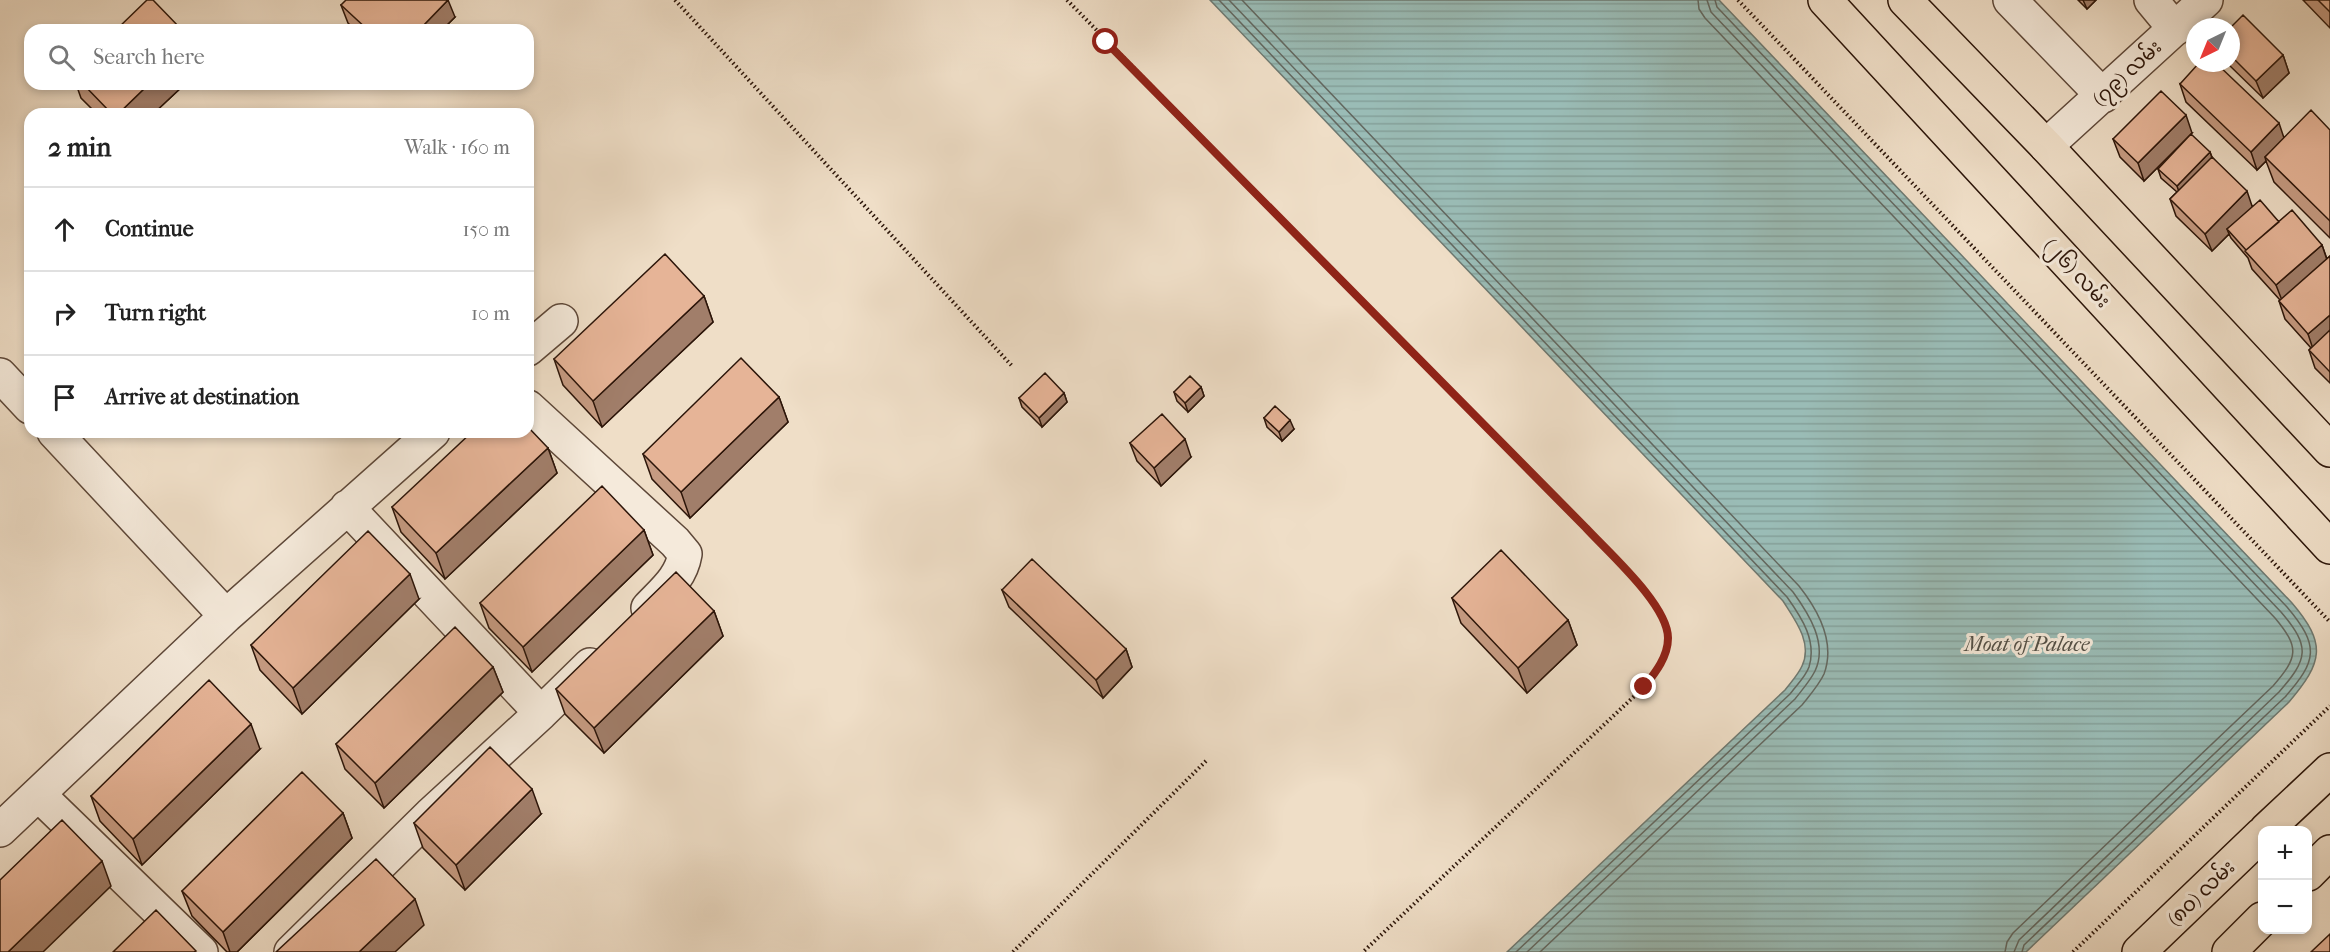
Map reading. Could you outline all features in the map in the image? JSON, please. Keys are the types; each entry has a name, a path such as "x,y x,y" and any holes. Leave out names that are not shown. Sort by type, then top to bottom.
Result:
{"main road":[{"name":"(၂၆) လမ်း","path":"1825,0 2330,547"},
{"path":"1905,0 2046,146 2330,450"},
{"path":"2271,826 2330,770"},
{"name":"(၈၀) လမ်း","path":"2139,952 2258,838"},
{"path":"2312,869 2330,852"},
{"path":"2229,952 2258,923"}],"street":[{"path":"2010,0 2103,96"},
{"path":"2151,0 2175,29"},
{"name":"(၇၉) လမ်း","path":"2046,146 2206,0"},
{"path":"534,345 561,321"},
{"path":"0,375 24,401"},
{"path":"291,952 430,815 541,713 674,582 683,566 685,554 675,542 534,413"},
{"path":"60,438 226,616"},
{"path":"0,830 226,616 426,438"},
{"path":"347,507 541,713"},
{"path":"38,794 201,952"}],"path":[{"path":"675,0 1013,367"},
{"path":"1067,0 1586,528 1657,606 1665,624 1668,637 1666,651 1658,669 1644,687 1364,952"},
{"path":"1738,0 2330,622"},
{"path":"2073,952 2330,706"},
{"path":"1013,952 1206,761"}],"water":[{"name":"Moat of Palace","path":"1210,0 1719,0 2292,603 2311,630 2315,642 2314,664 2309,675 2289,702 2026,952 1507,952 1785,690 1802,666 1805,657 1804,640 1783,601"}],"building":[{"path":"147,0 153,0 176,24 122,24"},
{"path":"346,0 448,0 425,24 362,24 341,5"},
{"path":"2318,0 2330,0 2330,12"},
{"path":"2243,15 2283,55 2256,81 2240,65 2240,18"},
{"path":"2191,72 2225,72 2279,123 2251,152 2180,84"},
{"path":"89,90 143,90 124,108 106,108"},
{"path":"2161,91 2186,115 2138,163 2113,139"},
{"path":"2311,110 2330,130 2330,221 2265,157"},
{"path":"2191,134 2210,152 2177,186 2158,169"},
{"path":"2212,157 2247,191 2205,234 2170,199"},
{"path":"2260,200 2279,222 2246,250 2227,229"},
{"path":"2292,210 2322,245 2276,285 2245,251"},
{"path":"665,254 704,296 593,401 554,359"},
{"path":"2330,256 2330,315 2308,334 2279,301"},
{"path":"2330,330 2330,372 2309,350"},
{"path":"741,358 779,397 681,492 643,454"},
{"path":"1045,373 1064,393 1039,418 1019,398"},
{"path":"1190,376 1201,387 1185,403 1174,392"},
{"path":"1275,406 1290,420 1279,432 1264,418"},
{"path":"1162,414 1185,439 1154,468 1130,443"},
{"path":"534,433 548,448 436,553 392,507 466,438 534,438"},
{"path":"602,486 644,530 523,647 480,603"},
{"path":"368,531 410,574 293,688 251,645"},
{"path":"1501,550 1568,620 1518,668 1452,598"},
{"path":"1032,559 1126,649 1096,680 1002,590"},
{"path":"676,572 714,611 594,728 556,689"},
{"path":"455,627 493,667 375,783 336,744"},
{"path":"209,680 251,724 133,839 91,796"},
{"path":"490,747 532,789 456,865 414,823"},
{"path":"302,772 343,813 223,932 182,891"},
{"path":"62,820 102,861 8,952 0,952 0,880"},
{"path":"376,859 415,899 359,952 276,952"},
{"path":"156,910 196,951 113,952"},
{"path":"2330,934 2330,952 2311,952"}],"route":[{"path":"1106,42 1586,528 1657,606 1668,637 1666,651 1658,669 1644,687"}]}
